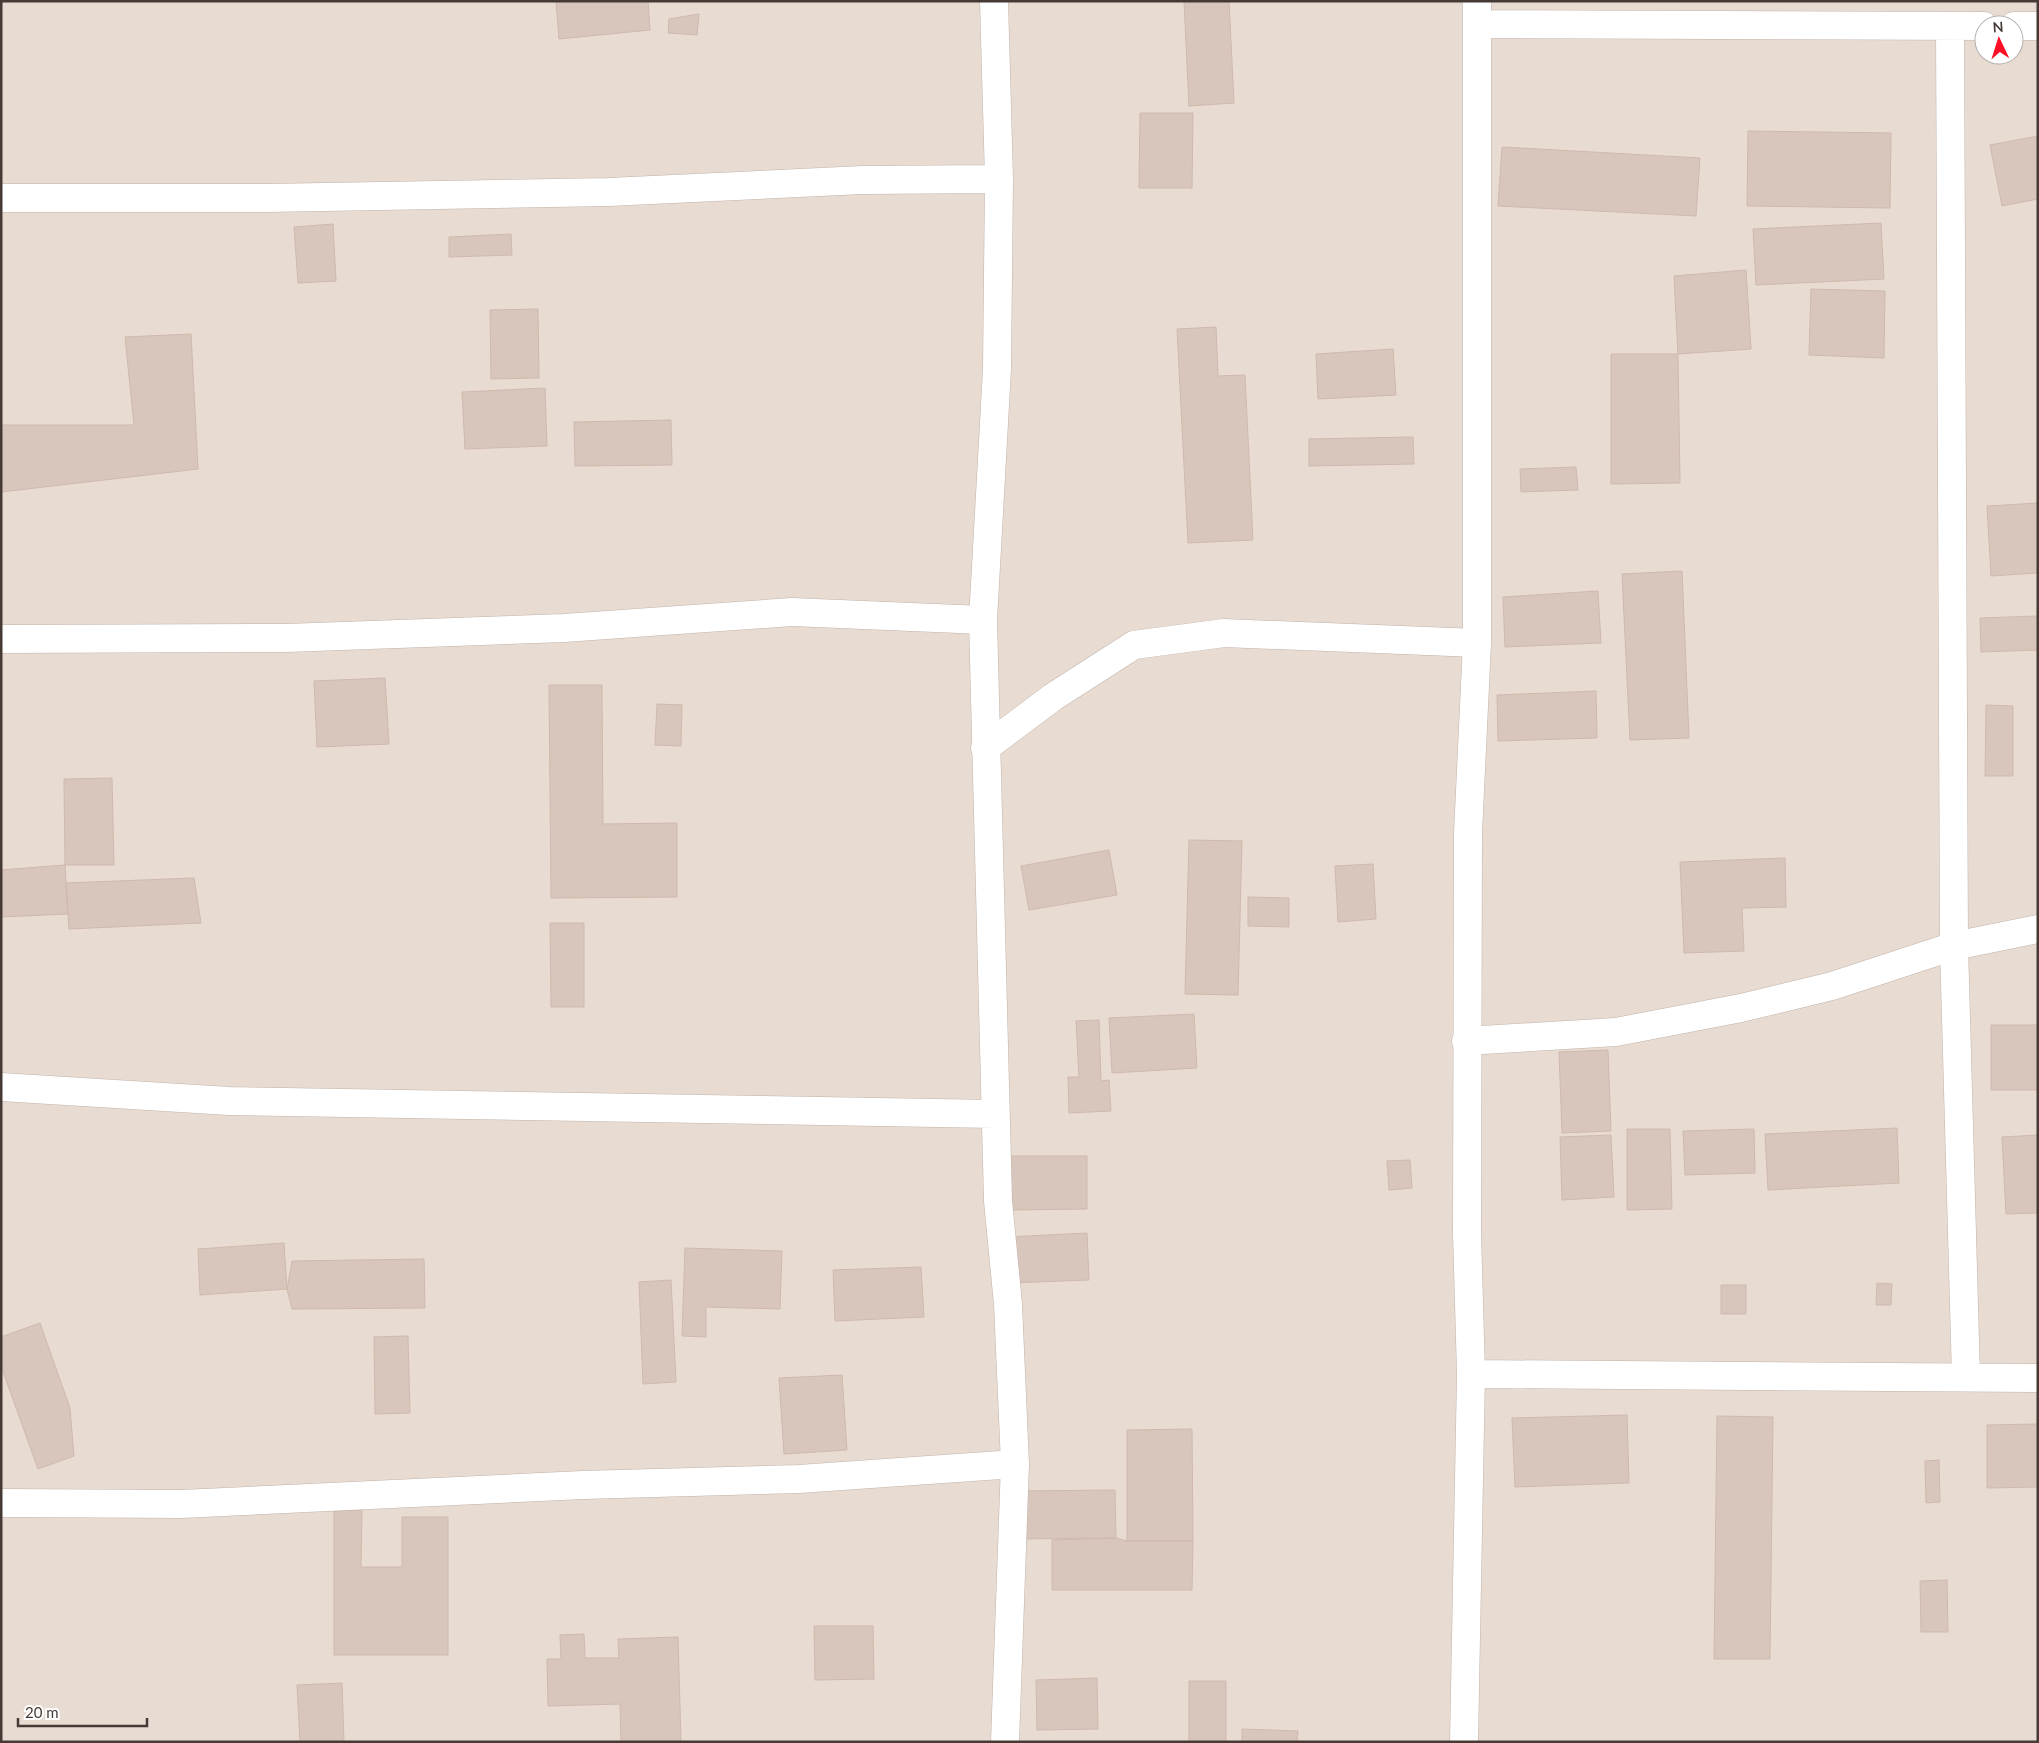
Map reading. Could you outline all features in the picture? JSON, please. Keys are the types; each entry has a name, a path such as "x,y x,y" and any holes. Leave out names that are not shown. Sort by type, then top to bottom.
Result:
{"street":[{"path":"994,1 999,180 996,369 983,620 998,1201 1008,1304 1015,1464 1006,1742"},
{"path":"1464,1742 1471,1374 1467,1233 1468,833 1477,643 1477,13 1974,26"},
{"path":"1950,26 1954,946 1966,1377"},
{"path":"2024,26 2038,26"},
{"path":"1,198 266,198 560,193 863,180 999,180"},
{"path":"1,639 296,637 564,628 792,612 983,620"},
{"path":"985,748 1053,697 1134,645 1224,633 1477,643"},
{"path":"1466,1041 1616,1032 1741,1008 1832,986 1954,946 2038,929"},
{"path":"1,1087 229,1100 995,1114"},
{"path":"1471,1374 2038,1378"},
{"path":"1,1503 182,1504 574,1486 799,1479 1015,1464"}],"shaded area":[{"path":"1,1 2038,1 2038,1742 1,1742"}],"building":[{"path":"556,1 648,1 650,30 559,39"},
{"path":"1184,1 1229,1 1234,103 1189,106"},
{"path":"699,14 697,35 668,33 669,19"},
{"path":"1140,113 1193,113 1192,188 1139,188"},
{"path":"1748,131 1891,133 1890,208 1747,206"},
{"path":"2038,136 2038,199 2002,206 1990,145"},
{"path":"1502,147 1700,158 1696,216 1498,206"},
{"path":"1881,223 1884,279 1756,285 1753,229"},
{"path":"333,224 336,281 298,283 294,227"},
{"path":"511,234 512,255 449,257 449,237"},
{"path":"1746,270 1751,349 1678,354 1674,276"},
{"path":"1811,289 1885,291 1884,358 1809,355"},
{"path":"538,309 539,378 491,379 490,310"},
{"path":"1216,327 1218,376 1245,375 1253,540 1188,543 1177,329"},
{"path":"191,334 198,469 1,492 1,425 134,425 125,337"},
{"path":"1393,349 1396,395 1318,399 1316,354"},
{"path":"1611,354 1678,354 1680,483 1611,484"},
{"path":"545,388 547,446 465,449 462,392"},
{"path":"671,420 672,465 575,466 574,422"},
{"path":"1413,437 1414,464 1309,466 1309,439"},
{"path":"1576,467 1578,490 1521,492 1520,469"},
{"path":"2038,503 2038,573 1991,576 1987,506"},
{"path":"1682,571 1689,738 1630,740 1622,574"},
{"path":"1598,591 1601,643 1505,647 1503,597"},
{"path":"2038,616 2038,650 1981,652 1980,618"},
{"path":"385,678 389,744 317,747 314,681"},
{"path":"549,685 602,685 603,824 677,823 677,897 551,898"},
{"path":"1596,691 1597,738 1498,741 1497,695"},
{"path":"657,704 682,705 681,746 655,745"},
{"path":"1986,705 2013,706 2013,776 1985,776"},
{"path":"112,778 114,865 65,865 64,779"},
{"path":"1189,840 1242,841 1238,995 1185,994"},
{"path":"1109,850 1117,895 1029,910 1021,866"},
{"path":"1785,858 1786,907 1742,908 1744,951 1684,953 1680,862"},
{"path":"1373,864 1376,919 1338,922 1335,866"},
{"path":"65,865 68,914 1,917 1,870"},
{"path":"194,878 201,923 69,929 66,883"},
{"path":"1248,897 1289,898 1289,927 1248,926"},
{"path":"550,923 584,923 584,1007 551,1007"},
{"path":"1194,1014 1197,1068 1112,1073 1109,1018"},
{"path":"1099,1020 1101,1081 1109,1080 1111,1111 1069,1113 1068,1077 1079,1077 1076,1021"},
{"path":"1991,1025 2038,1025 2038,1090 1991,1090"},
{"path":"1608,1050 1611,1131 1562,1133 1559,1052"},
{"path":"1897,1128 1899,1183 1768,1190 1765,1134"},
{"path":"1627,1129 1670,1129 1672,1209 1627,1210"},
{"path":"1754,1129 1755,1173 1685,1175 1683,1131"},
{"path":"1611,1135 1614,1197 1562,1200 1560,1137"},
{"path":"2038,1135 2038,1213 2006,1214 2002,1137"},
{"path":"1010,1156 1087,1156 1087,1209 1011,1210"},
{"path":"1410,1160 1412,1188 1389,1190 1387,1161"},
{"path":"1087,1233 1089,1280 1010,1283 1007,1237"},
{"path":"284,1243 287,1289 200,1295 198,1249"},
{"path":"685,1248 782,1251 780,1309 706,1307 706,1337 682,1336"},
{"path":"424,1259 425,1308 292,1309 287,1289 292,1261"},
{"path":"921,1267 924,1317 835,1321 833,1270"},
{"path":"671,1280 676,1382 643,1384 639,1282"},
{"path":"1877,1283 1892,1284 1891,1305 1876,1305"},
{"path":"1721,1285 1746,1285 1746,1314 1721,1314"},
{"path":"40,1323 70,1408 74,1456 38,1469 1,1366 1,1337"},
{"path":"408,1336 410,1413 375,1414 374,1337"},
{"path":"842,1375 847,1450 784,1454 779,1378"},
{"path":"1627,1415 1629,1483 1515,1487 1512,1418"},
{"path":"1717,1416 1773,1417 1770,1659 1714,1659"},
{"path":"2038,1424 2038,1487 1987,1488 1987,1425"},
{"path":"1192,1429 1193,1541 1127,1541 1127,1430"},
{"path":"1939,1460 1940,1502 1926,1503 1925,1461"},
{"path":"1115,1490 1116,1538 1016,1539 1016,1491"},
{"path":"362,1510 361,1567 402,1567 402,1517 448,1517 448,1655 334,1655 334,1511"},
{"path":"1116,1538 1127,1541 1193,1541 1192,1590 1052,1590 1052,1540"},
{"path":"1947,1580 1948,1632 1921,1632 1920,1581"},
{"path":"814,1626 873,1626 874,1679 815,1680"},
{"path":"584,1634 585,1658 619,1658 618,1639 678,1637 681,1742 621,1742 620,1704 548,1706 547,1659 561,1659 560,1635"},
{"path":"1097,1678 1098,1729 1037,1730 1036,1680"},
{"path":"1189,1681 1226,1681 1226,1742 1189,1742"},
{"path":"342,1683 344,1742 300,1742 297,1685"},
{"path":"1242,1729 1298,1731 1297,1742 1242,1742"}]}
